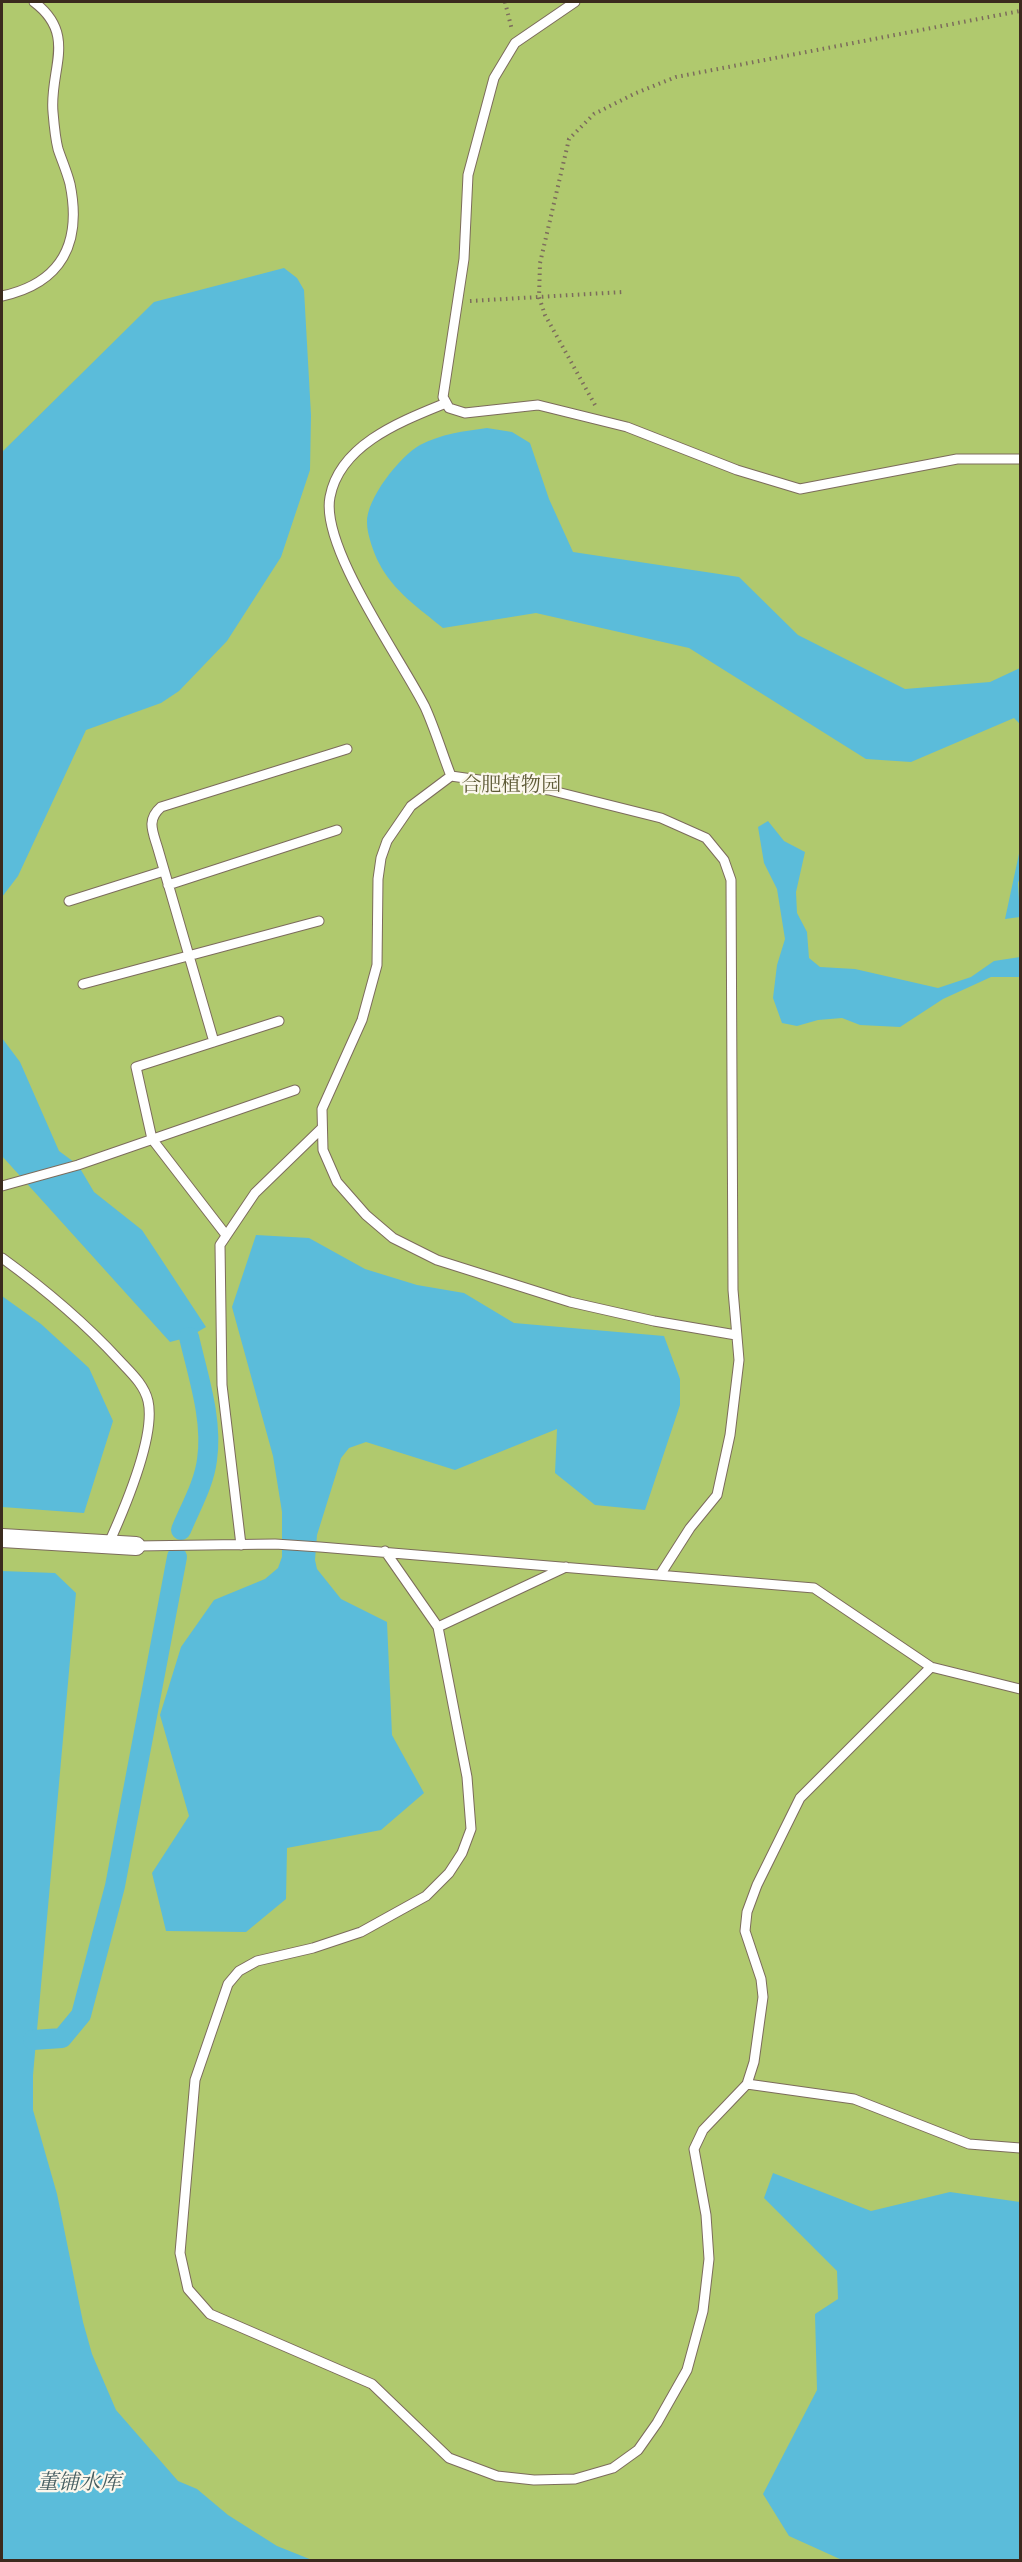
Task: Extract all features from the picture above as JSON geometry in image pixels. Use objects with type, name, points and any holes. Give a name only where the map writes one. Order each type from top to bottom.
[{"type":"street","points":[[2,1538],[136,1546]]},
{"type":"lane","points":[[2,296],[27,291],[58,268],[72,240],[73,201],[70,182],[58,147],[53,109],[61,43],[51,20],[34,2]]},
{"type":"lane","points":[[575,2],[515,44],[494,78],[468,175],[464,259],[443,398],[449,408],[465,413],[538,405],[627,427],[737,470],[800,489],[957,459],[1020,459]]},
{"type":"lane","points":[[446,403],[392,425],[358,450],[341,471],[330,505],[338,552],[426,709],[451,776]]},
{"type":"lane","points":[[214,1042],[151,821],[161,807],[347,750]]},
{"type":"lane","points":[[660,1575],[690,1528],[717,1495],[730,1434],[739,1360],[733,1278],[733,906],[731,880],[724,860],[706,838],[661,818],[549,790],[451,776],[411,806],[387,841],[378,879],[377,965],[362,1020],[322,1109],[322,1150],[337,1182],[366,1215],[393,1238],[437,1260],[570,1302],[654,1321],[736,1335]]},
{"type":"lane","points":[[168,885],[337,830]]},
{"type":"lane","points":[[69,901],[164,871]]},
{"type":"lane","points":[[83,984],[188,954],[319,921]]},
{"type":"lane","points":[[226,1235],[152,1139],[136,1067],[279,1021]]},
{"type":"lane","points":[[2,1186],[78,1165],[295,1090]]},
{"type":"lane","points":[[241,1545],[222,1385],[219,1256],[226,1235],[255,1193],[321,1129]]},
{"type":"lane","points":[[2,1258],[54,1296],[93,1331],[139,1383],[147,1399],[147,1428],[139,1461],[125,1508],[108,1545]]},
{"type":"lane","points":[[136,1546],[275,1544],[320,1546],[814,1588],[931,1667],[1020,1689]]},
{"type":"lane","points":[[385,1551],[438,1627],[467,1777],[471,1829],[462,1853],[439,1886],[426,1896],[361,1932],[313,1948],[257,1961],[239,1971],[228,1984],[195,2080],[180,2253],[189,2289],[210,2314],[372,2384],[449,2458],[497,2476],[534,2480],[575,2479],[613,2468],[638,2450],[657,2423],[687,2370],[703,2311],[709,2259],[706,2215],[694,2149],[703,2130],[747,2084],[754,2062],[763,1996],[761,1979],[745,1931],[747,1912],[756,1885],[800,1798],[931,1667]]},
{"type":"lane","points":[[438,1627],[566,1567]]},
{"type":"lane","points":[[747,2084],[854,2098],[969,2144],[1020,2148]]},
{"type":"path","points":[[505,2],[515,44]]},
{"type":"path","points":[[604,422],[545,315],[539,297],[540,263],[569,139],[594,114],[636,93],[676,77],[1020,11]]},
{"type":"path","points":[[457,302],[623,292]]},
{"type":"green space","name":"合肥植物园","points":[[2,2],[1020,2],[1020,2560],[2,2560]]},
{"type":"water","points":[[284,268],[297,278],[304,290],[311,415],[310,470],[281,557],[227,641],[179,691],[161,703],[86,730],[18,876],[2,897],[2,452],[154,302]]},
{"type":"water","points":[[487,428],[512,432],[530,443],[549,499],[573,552],[739,577],[798,635],[905,689],[990,682],[1020,668],[1020,724],[1014,718],[911,762],[866,759],[689,648],[536,613],[443,628],[408,599],[385,573],[369,538],[368,513],[378,491],[394,468],[420,445],[444,436]]},
{"type":"water","points":[[768,821],[784,841],[805,852],[796,892],[797,913],[807,932],[809,958],[820,967],[855,969],[938,988],[971,977],[994,961],[1020,957],[1020,977],[991,977],[943,999],[900,1027],[860,1025],[842,1018],[818,1020],[797,1026],[782,1023],[773,998],[777,965],[785,939],[777,889],[764,863],[758,827]]},
{"type":"water","points":[[1020,849],[1018,883],[1020,917],[1005,919]]},
{"type":"water","points":[[2,1038],[20,1062],[59,1151],[78,1165],[94,1192],[142,1230],[206,1327],[189,1337],[170,1342],[2,1156]]},
{"type":"water","points":[[256,1235],[309,1238],[365,1269],[417,1285],[464,1293],[514,1323],[664,1336],[680,1379],[680,1405],[645,1510],[595,1505],[555,1473],[557,1429],[455,1470],[366,1442],[349,1448],[341,1458],[317,1535],[315,1560],[317,1569],[341,1599],[387,1622],[392,1735],[424,1793],[381,1830],[287,1848],[286,1899],[246,1932],[166,1931],[152,1873],[189,1816],[160,1715],[181,1647],[214,1600],[265,1579],[278,1568],[282,1557],[282,1512],[273,1456],[232,1307]]},
{"type":"water","points":[[2,1296],[41,1324],[89,1368],[113,1421],[84,1513],[2,1507]]},
{"type":"water","name":"董铺水库","points":[[2,1571],[55,1573],[76,1593],[33,2075],[33,2110],[57,2194],[83,2322],[92,2354],[116,2410],[178,2481],[197,2489],[228,2515],[277,2546],[312,2560],[2,2560]]},
{"type":"water","points":[[773,2173],[871,2211],[950,2192],[1020,2202],[1020,2560],[842,2560],[789,2536],[763,2494],[817,2390],[815,2314],[838,2299],[837,2271],[764,2198]]},
{"type":"waterway","points":[[181,1530],[203,1478],[208,1445],[204,1398],[189,1337]]},
{"type":"waterway","points":[[33,2040],[62,2038],[81,2015],[115,1886],[177,1557]]}]
